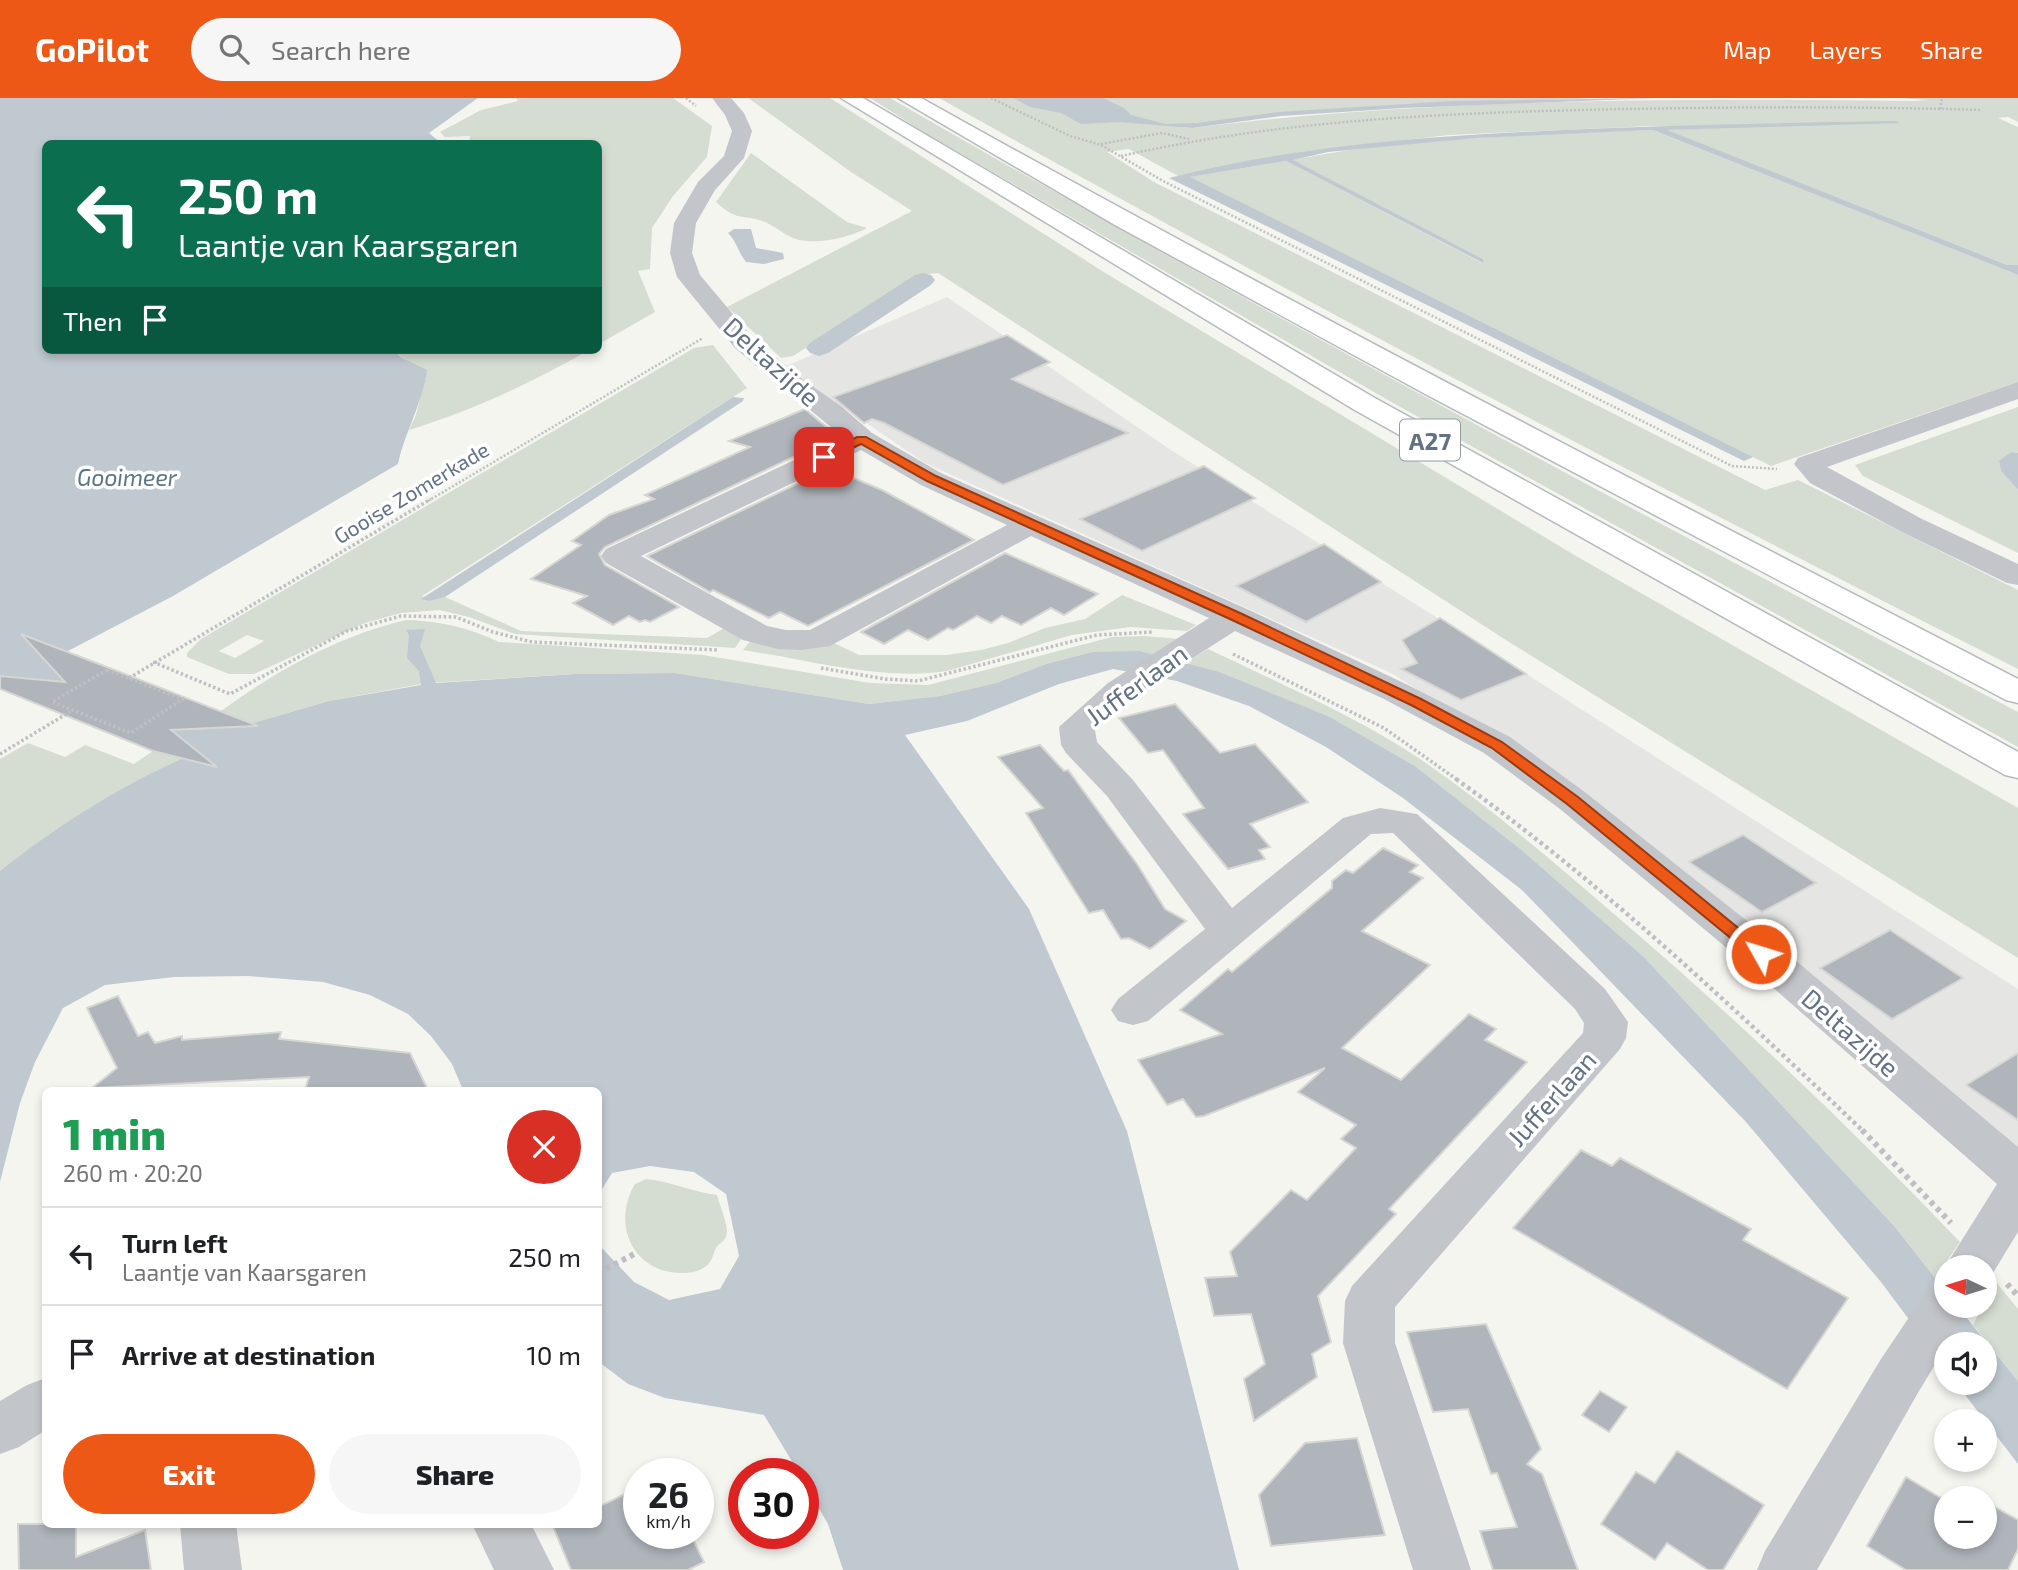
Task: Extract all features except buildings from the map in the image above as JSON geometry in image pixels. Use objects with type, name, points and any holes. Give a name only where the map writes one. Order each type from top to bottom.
[{"type":"highway","name":"A27","points":[[850,98],[1363,403],[2018,766]]},
{"type":"highway","name":"A27","points":[[907,98],[1123,220],[1438,390],[2018,693]]},
{"type":"street","name":"Deltazijde","points":[[721,98],[734,113],[742,131],[734,158],[706,187],[685,223],[681,253],[689,277],[744,342],[862,439],[931,479],[1235,616],[1396,692],[1497,745],[1573,801],[1761,954],[2018,1174]]},
{"type":"street","points":[[2018,390],[1808,464],[1820,477],[1831,483],[2018,576]]},
{"type":"street","points":[[862,439],[617,556],[755,633],[772,639],[805,641],[818,639],[1029,525]]},
{"type":"street","name":"Jufferlaan","points":[[1228,931],[1120,789],[1079,745],[1077,727],[1120,691],[1235,616]]},
{"type":"street","name":"Jufferlaan","points":[[1133,1010],[1357,826],[1380,820],[1404,822],[1590,999],[1606,1022],[1604,1038],[1370,1301],[1369,1343],[1442,1570]]},
{"type":"street","points":[[1978,1255],[2018,1191]]},
{"type":"street","points":[[1786,1570],[1900,1375],[1937,1318]]},
{"type":"street","points":[[0,1430],[42,1404]]},
{"type":"street","points":[[208,1528],[213,1570]]},
{"type":"street","points":[[502,1528],[525,1570]]},
{"type":"path","points":[[991,98],[1070,136],[1112,150],[1163,181],[1732,466],[1769,470],[1808,464]]},
{"type":"path","points":[[1940,108],[1942,98]]},
{"type":"path","points":[[1120,156],[1194,140],[1279,127],[1487,113],[1805,106],[1981,110]]},
{"type":"path","points":[[1101,145],[1162,133],[1194,140]]},
{"type":"path","name":"Gooise Zomerkade","points":[[129,678],[710,334]]},
{"type":"path","points":[[153,662],[230,694],[347,631],[401,616],[456,617],[493,632],[532,642],[720,650]]},
{"type":"path","points":[[817,667],[885,679],[918,681],[1097,635],[1137,632],[1191,644],[1384,728],[1487,801],[1570,866],[1758,1031],[1884,1152],[1955,1255]]},
{"type":"path","points":[[107,670],[129,678],[183,699],[131,733],[52,702],[107,670]]},
{"type":"path","points":[[0,754],[73,710]]},
{"type":"path","points":[[602,1271],[638,1252]]},
{"type":"path","points":[[1997,1286],[2018,1296]]},
{"type":"shaded area","points":[[516,98],[673,98],[712,126],[707,157],[673,196],[652,228],[650,269],[638,271],[655,312],[602,342],[602,140],[469,140],[470,136],[445,137],[440,132],[481,110],[518,101]]},
{"type":"shaded area","points":[[748,98],[830,98],[1107,274],[1576,556],[2018,808],[2018,958],[1509,642],[938,273],[921,275],[793,356],[781,358],[727,307],[912,211],[851,172]]},
{"type":"shaded area","points":[[870,98],[890,98],[1029,178],[1451,411],[2018,712],[2018,747],[1393,403],[925,133]]},
{"type":"shaded area","points":[[939,98],[1595,98],[1304,111],[1180,127],[1192,128],[1281,118],[1461,105],[1642,100],[1913,101],[1928,100],[1901,98],[2018,98],[2018,122],[2008,117],[1998,118],[2018,127],[2018,265],[2007,265],[1665,130],[1716,128],[1651,126],[1449,135],[1300,152],[1178,176],[1129,149],[1107,152],[1154,182],[1765,490],[1798,480],[2018,590],[2018,669],[1475,390]]},
{"type":"shaded area","points":[[1653,130],[2018,275],[2018,382],[1771,466],[1189,177],[1286,161],[1482,263],[1483,259],[1292,160],[1426,141]]},
{"type":"shaded area","points":[[751,153],[847,222],[867,228],[831,240],[810,241],[789,236],[757,219],[730,213],[716,202]]},
{"type":"shaded area","points":[[947,297],[1171,450],[2018,989],[2018,1151],[1593,799],[1391,673],[925,463],[784,367]]},
{"type":"shaded area","points":[[713,345],[747,388],[422,596],[430,601],[445,597],[521,631],[707,638],[728,626],[744,635],[735,648],[515,634],[469,617],[439,610],[401,613],[365,623],[254,674],[229,674],[187,657],[187,653],[201,639],[694,348]],"holes":[[[247,635],[264,641],[235,658],[219,651]]]},
{"type":"shaded area","points":[[398,354],[582,354],[501,395],[409,430],[426,377]]},
{"type":"shaded area","points":[[2018,407],[2018,453],[2011,452],[1999,462],[2001,471],[2018,490],[2018,553],[1863,476],[1855,465]]},
{"type":"shaded area","points":[[1122,595],[1196,625],[1187,631],[1130,627],[1072,635],[947,671],[921,673],[845,668],[743,650],[752,639],[830,641],[859,655],[947,655],[1008,643],[1045,628],[1085,619]]},
{"type":"shaded area","points":[[406,620],[453,626],[499,642],[703,655],[870,683],[928,685],[1112,637],[1180,639],[1155,656],[1092,652],[1046,664],[996,683],[940,696],[869,704],[675,673],[576,674],[427,683],[329,701],[239,727],[221,711],[309,656],[356,635]]},
{"type":"shaded area","points":[[1208,649],[1343,714],[1420,759],[1471,795],[1519,834],[1659,953],[1792,1074],[1960,1242],[1951,1255],[1934,1255],[1934,1277],[1895,1227],[1644,957],[1524,852],[1415,766],[1330,717],[1185,663]]},
{"type":"shaded area","points":[[28,743],[65,757],[85,745],[134,764],[153,751],[183,759],[89,811],[0,871],[0,759]]},
{"type":"shaded area","points":[[646,1179],[717,1195],[727,1234],[704,1268],[688,1273],[667,1271],[653,1266],[641,1257],[632,1245],[625,1216],[628,1200],[635,1184]]},
{"type":"shaded area","points":[[1997,1283],[2018,1309],[2018,1381],[1997,1355],[1997,1332],[1979,1332],[1973,1325],[1976,1318],[1997,1318]]},
{"type":"water","name":"Gooimeer","points":[[0,98],[478,98],[429,133],[437,140],[42,140],[42,354],[398,354],[427,370],[422,394],[398,464],[173,596],[66,652],[38,652],[49,664],[239,727],[329,701],[421,685],[419,671],[407,658],[409,635],[406,630],[425,629],[420,646],[436,683],[576,674],[675,673],[869,704],[940,696],[996,683],[1046,664],[1092,652],[1139,651],[1219,672],[1330,717],[1415,766],[1524,852],[1644,957],[1895,1227],[1934,1277],[1934,1318],[1967,1318],[1978,1332],[1934,1332],[1934,1353],[1881,1282],[1746,1122],[1522,890],[1403,798],[1326,747],[1249,706],[1177,681],[1113,669],[1059,684],[967,721],[905,735],[1029,909],[1127,1131],[1239,1570],[843,1570],[828,1524],[819,1509],[819,1458],[790,1458],[764,1415],[665,1398],[628,1384],[602,1364],[602,1248],[634,1282],[669,1300],[720,1289],[739,1256],[726,1194],[694,1172],[650,1166],[612,1173],[602,1189],[602,1087],[462,1087],[452,1064],[431,1036],[408,1014],[370,995],[323,982],[248,976],[174,977],[105,985],[63,1008],[35,1062],[20,1103],[0,1182],[0,871],[95,805],[146,776],[198,752],[187,743],[24,678],[0,676]]},
{"type":"water","points":[[1014,98],[1103,98],[1124,108],[1131,115],[1166,124],[1197,123],[1279,112],[1453,101],[1657,98],[1404,108],[1281,116],[1192,128],[1119,122],[1081,124],[1061,113],[1030,107]]},
{"type":"water","points":[[1900,123],[1667,130],[2007,265],[2018,265],[2018,275],[1653,130],[1476,138],[1328,152],[1293,160],[1483,259],[1483,263],[1286,161],[1190,177],[1753,457],[1744,461],[1169,178],[1266,157],[1414,139],[1605,128]]},
{"type":"water","points":[[734,229],[751,229],[756,248],[783,253],[784,259],[764,264],[746,262],[728,233]]},
{"type":"water","points":[[733,397],[744,398],[445,597],[430,601],[421,599]]},
{"type":"water","points":[[2011,452],[2018,453],[2018,490],[2001,471],[1999,461]]},
{"type":"water","points":[[1997,1355],[2018,1381],[2018,1464],[1997,1437],[1997,1409],[1976,1409],[1965,1395],[1997,1395]]},
{"type":"waterway","points":[[819,348],[923,280]]},
{"type":"route","points":[[824,457],[862,439],[931,479],[1235,616],[1416,702],[1497,745],[1573,801],[1761,954]]}]
